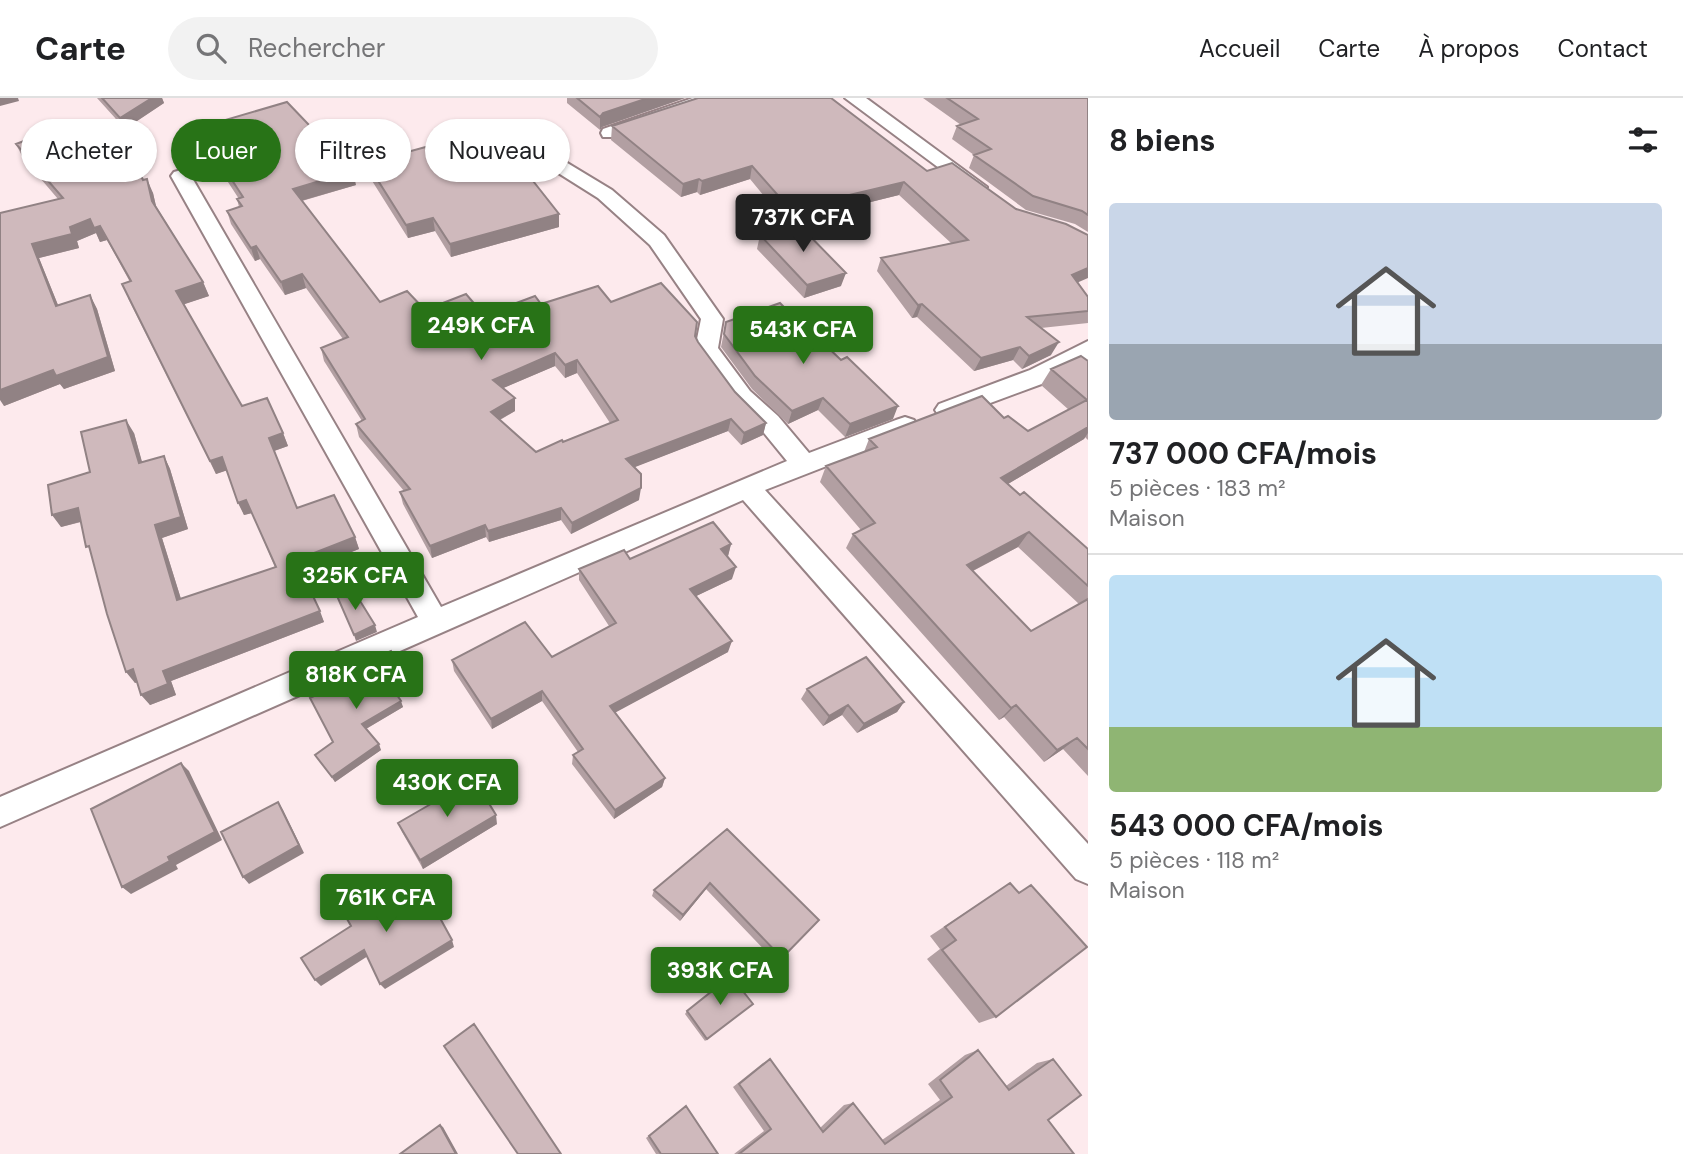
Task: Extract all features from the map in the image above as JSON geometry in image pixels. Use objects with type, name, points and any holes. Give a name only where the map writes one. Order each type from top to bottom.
[{"type":"street","points":[[610,133],[710,98]]},
{"type":"street","points":[[854,98],[995,201]]},
{"type":"street","points":[[570,172],[605,194],[657,240],[712,319],[706,349],[742,397],[769,422],[804,466]]},
{"type":"street","points":[[184,182],[435,622]]},
{"type":"street","points":[[0,812],[747,487],[1016,384],[1077,357],[1088,349]]},
{"type":"street","points":[[747,487],[1088,868]]},
{"type":"building","points":[[102,98],[152,98],[120,118]]},
{"type":"building","points":[[577,98],[648,98],[603,113],[600,117]]},
{"type":"building","points":[[698,98],[831,98],[927,171],[952,163],[1016,209],[1066,224],[1088,235],[1088,268],[1072,275],[1088,297],[1088,311],[1027,317],[1059,342],[1029,356],[1020,347],[981,358],[922,304],[918,305],[881,258],[968,240],[904,182],[790,209],[752,166],[683,184],[612,126]]},
{"type":"building","points":[[947,98],[1088,98],[1088,215],[1033,196],[974,155],[991,149],[957,126],[978,119]]},
{"type":"building","points":[[287,102],[303,119],[295,119],[295,182],[316,182],[293,189],[380,302],[407,291],[425,310],[466,294],[484,315],[535,296],[541,304],[598,286],[611,302],[661,283],[697,322],[695,336],[698,342],[735,392],[766,423],[744,433],[731,419],[626,459],[641,474],[641,488],[572,523],[561,508],[488,531],[485,525],[430,546],[400,492],[410,489],[356,424],[365,419],[321,348],[348,337],[302,274],[281,282],[256,246],[251,248],[227,211],[242,206],[237,199],[243,197],[233,182],[281,182],[281,119],[229,119]],"holes":[[[555,353],[565,365],[577,360],[618,420],[536,452],[491,412],[515,398],[493,380]]]},
{"type":"building","points":[[425,147],[425,182],[534,182],[559,214],[450,244],[433,218],[406,225],[379,182],[411,182],[411,151]]},
{"type":"building","points":[[49,182],[148,182],[152,201],[203,282],[176,291],[242,406],[267,398],[283,433],[269,438],[297,508],[334,495],[355,537],[296,560],[320,611],[163,671],[168,684],[141,695],[133,669],[126,672],[89,546],[86,547],[78,508],[52,515],[48,485],[90,472],[81,432],[126,420],[139,463],[164,456],[181,517],[155,525],[177,600],[276,567],[246,500],[238,503],[222,457],[210,461],[122,284],[131,281],[100,226],[94,228],[90,219],[70,227],[72,234],[32,244],[56,306],[90,295],[108,357],[56,376],[53,370],[0,390],[0,213],[63,198]]},
{"type":"building","points":[[798,224],[846,273],[807,285],[760,235]]},
{"type":"building","points":[[780,303],[816,340],[819,339],[841,360],[847,357],[898,406],[850,424],[823,398],[792,411],[755,376],[724,334],[726,322]]},
{"type":"building","points":[[1081,356],[1088,361],[1088,427],[1001,478],[1020,495],[1024,492],[1088,549],[1088,586],[1029,532],[967,565],[1031,631],[1088,599],[1088,749],[1077,738],[1057,750],[1016,705],[1011,708],[853,534],[875,523],[826,466],[877,447],[869,439],[982,396],[1004,418],[1008,416],[1028,431],[1087,400],[1051,369]]},
{"type":"building","points":[[713,522],[731,544],[721,549],[736,567],[690,589],[732,641],[610,706],[665,778],[615,810],[573,755],[583,749],[542,691],[491,719],[452,660],[525,622],[552,657],[616,623],[579,569],[624,550],[630,559]]},
{"type":"building","points":[[352,588],[375,625],[354,635],[337,596]]},
{"type":"building","points":[[391,651],[406,675],[389,683],[401,701],[362,724],[379,744],[332,777],[315,755],[333,742],[310,698],[368,669],[365,662]]},
{"type":"building","points":[[866,657],[904,702],[864,724],[848,705],[829,716],[807,689]]},
{"type":"building","points":[[181,763],[215,832],[168,857],[170,861],[122,887],[91,809]]},
{"type":"building","points":[[474,779],[496,815],[420,860],[398,823]]},
{"type":"building","points":[[278,802],[299,845],[243,877],[221,832]]},
{"type":"building","points":[[727,829],[819,920],[782,958],[710,883],[683,915],[654,890]]},
{"type":"building","points":[[417,876],[452,940],[380,984],[364,950],[315,980],[301,958],[351,926],[346,917]]},
{"type":"building","points":[[1010,883],[1019,893],[1031,885],[1087,947],[996,1017],[942,950],[956,940],[945,927]]},
{"type":"building","points":[[731,976],[753,1004],[707,1039],[687,1011]]},
{"type":"building","points":[[474,1024],[561,1154],[518,1154],[444,1046]]},
{"type":"building","points":[[978,1050],[1009,1090],[1053,1059],[1081,1095],[1048,1120],[1074,1154],[739,1154],[771,1129],[739,1084],[770,1059],[823,1132],[853,1103],[885,1144],[952,1097],[940,1080]]},
{"type":"building","points":[[686,1106],[718,1154],[661,1154],[649,1136]]},
{"type":"building","points":[[440,1125],[456,1154],[400,1154]]}]
